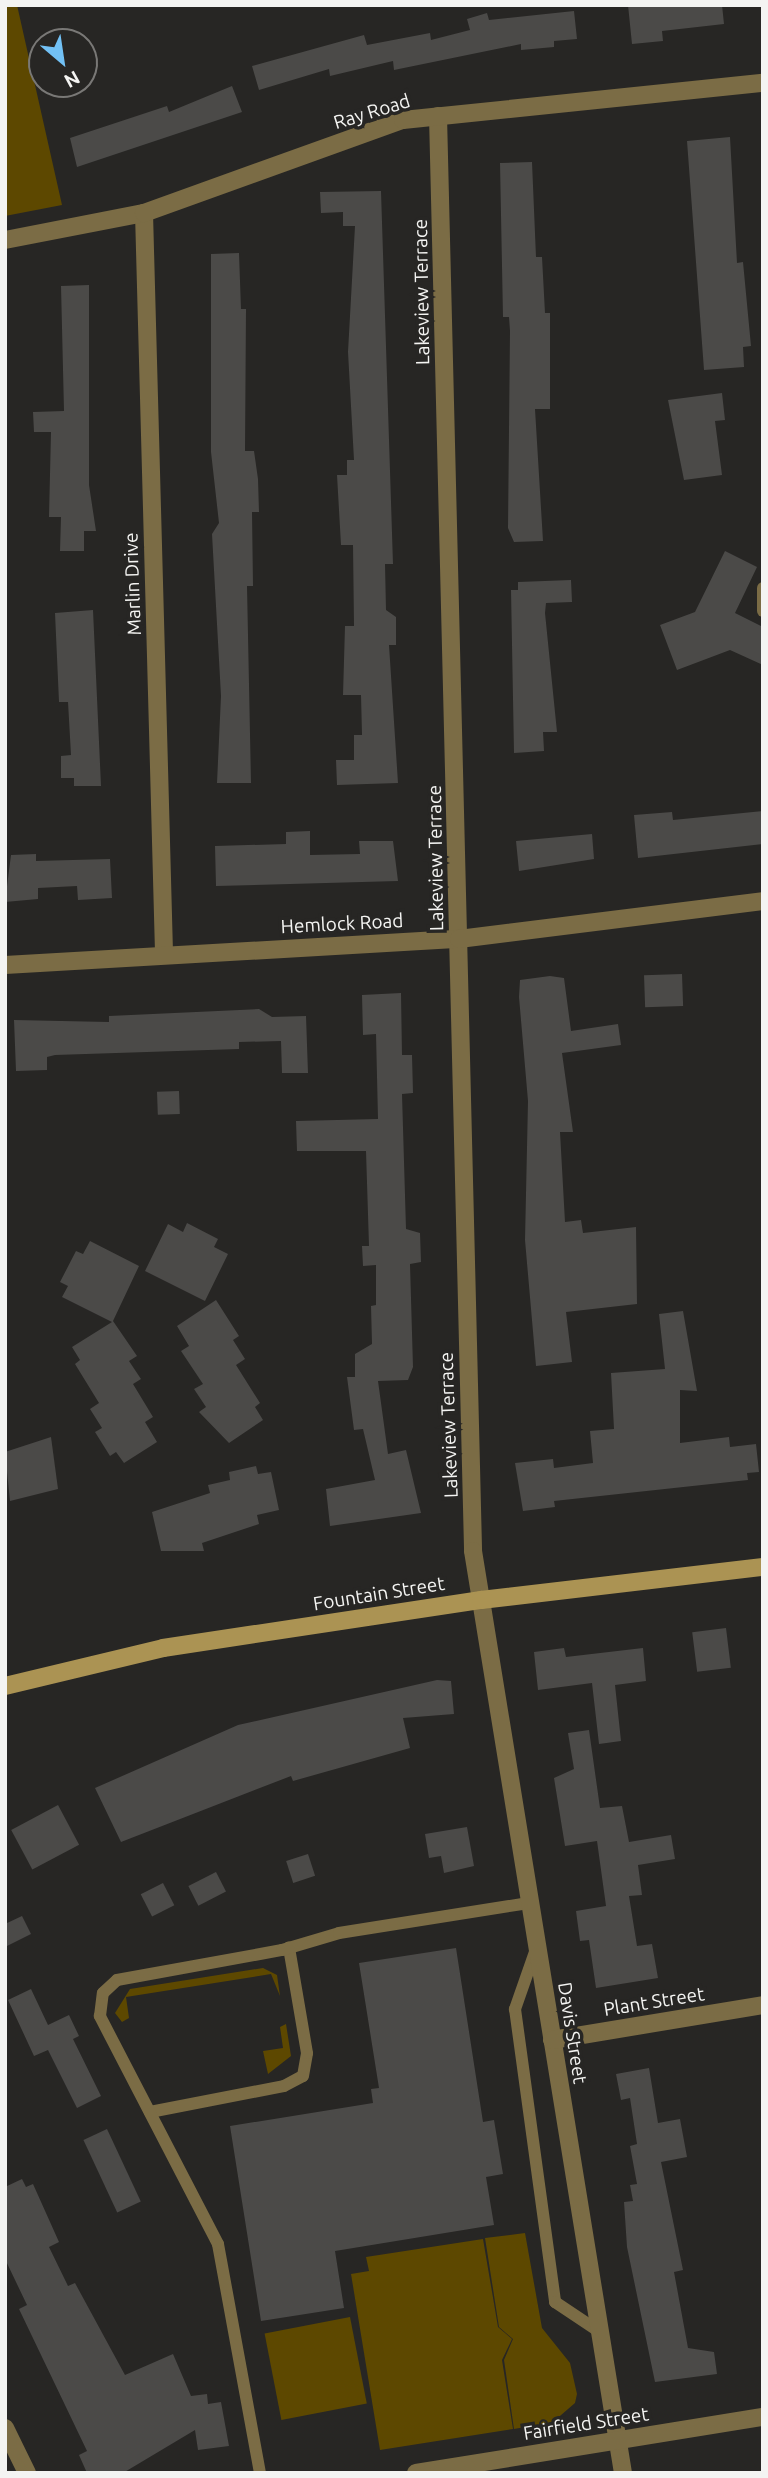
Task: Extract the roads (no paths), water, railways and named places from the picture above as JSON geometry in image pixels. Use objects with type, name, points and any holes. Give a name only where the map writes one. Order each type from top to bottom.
[{"type":"main road","name":"Fountain Street","points":[[5,1686],[163,1648],[481,1600],[763,1567]]},
{"type":"street","name":"Ray Road","points":[[5,240],[144,214],[403,120],[763,83]]},
{"type":"street","name":"Lakeview Terrace","points":[[438,116],[473,1551],[481,1600]]},
{"type":"street","name":"Marlin Drive","points":[[144,214],[164,954]]},
{"type":"street","name":"Hemlock Road","points":[[5,965],[459,939],[763,901]]},
{"type":"street","name":"Davis Street","points":[[481,1600],[528,1903],[623,2473]]},
{"type":"street","name":"Plant Street","points":[[552,2040],[763,2005]]},
{"type":"street","name":"Fairfield Street","points":[[416,2473],[763,2417]]},
{"type":"street","points":[[5,2428],[27,2473]]},
{"type":"lane","points":[[763,588],[763,611]]},
{"type":"lane","points":[[260,2473],[218,2244],[100,2016],[103,1993],[117,1980],[289,1948],[339,1933],[528,1903]]},
{"type":"lane","points":[[150,2112],[284,2086],[303,2076],[307,2053],[289,1948]]},
{"type":"lane","points":[[536,1949],[515,2009],[555,2302],[600,2332]]}]
